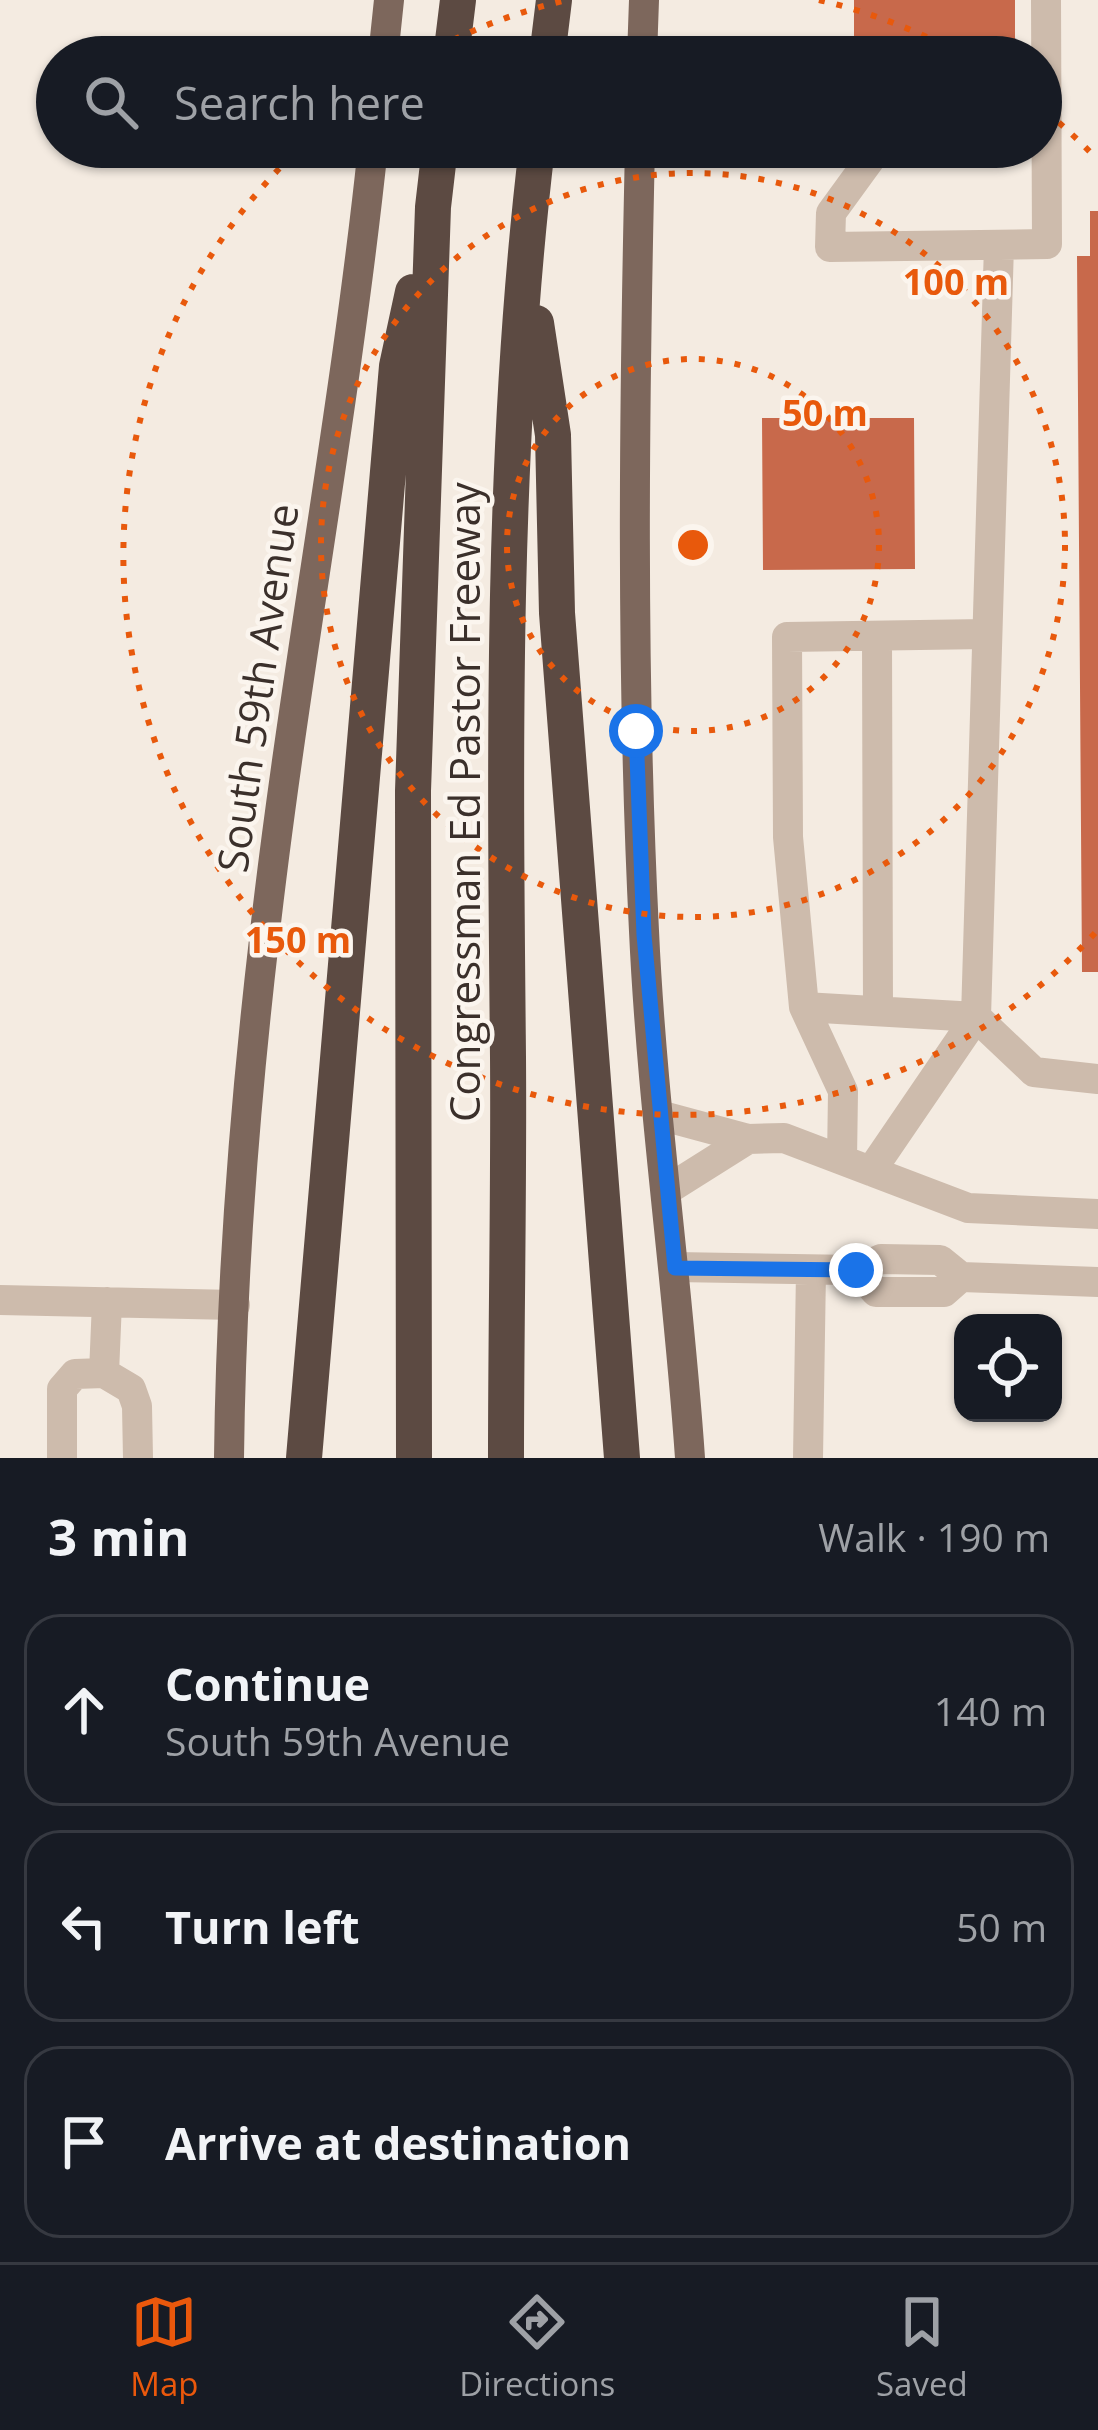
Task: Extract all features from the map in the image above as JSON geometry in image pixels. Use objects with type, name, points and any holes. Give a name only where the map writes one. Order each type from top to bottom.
[{"type":"highway","points":[[454,36],[458,0]]},
{"type":"highway","points":[[550,36],[554,0]]},
{"type":"highway","name":"Congressman Ed Pastor Freeway","points":[[414,1458],[413,791],[438,168]]},
{"type":"highway","name":"Congressman Ed Pastor Freeway","points":[[506,1458],[505,688],[511,482],[535,168]]},
{"type":"highway","points":[[304,1458],[397,366],[433,207]]},
{"type":"highway","points":[[525,249],[553,435],[557,614],[622,1458]]},
{"type":"main road","points":[[385,36],[389,0]]},
{"type":"main road","points":[[643,36],[644,0]]},
{"type":"main road","name":"South 59th Avenue","points":[[230,1458],[235,1305],[264,940],[370,168]]},
{"type":"main road","points":[[640,168],[633,590],[636,731],[644,935],[690,1458]]},
{"type":"street","points":[[1045,36],[1046,0]]},
{"type":"street","points":[[864,168],[831,213],[830,247],[1047,244],[1046,168]]},
{"type":"street","points":[[871,1171],[976,1017],[999,245]]},
{"type":"street","points":[[842,1160],[843,1091],[804,1007],[788,836],[787,638],[986,634]]},
{"type":"street","points":[[877,636],[878,1011]]},
{"type":"street","points":[[804,1007],[976,1017],[1034,1072],[1098,1079]]},
{"type":"street","points":[[659,1114],[748,1139],[784,1138],[968,1208],[1098,1214]]},
{"type":"street","points":[[668,1190],[748,1139]]},
{"type":"street","points":[[675,1268],[856,1270],[881,1259],[940,1260],[961,1277],[1098,1282]]},
{"type":"street","points":[[808,1458],[812,1271]]},
{"type":"street","points":[[0,1300],[235,1305]]},
{"type":"street","points":[[104,1373],[107,1302]]},
{"type":"street","points":[[62,1458],[62,1389],[75,1374],[104,1373],[130,1389],[137,1406],[138,1458]]},
{"type":"building","points":[[854,0],[1015,0],[1015,36],[854,36]]},
{"type":"building","points":[[1090,211],[1098,211],[1098,972],[1082,972],[1077,256],[1090,256]]},
{"type":"building","points":[[762,418],[914,418],[915,569],[763,570]]},
{"type":"route","points":[[636,731],[644,935],[675,1268],[856,1270]]}]
